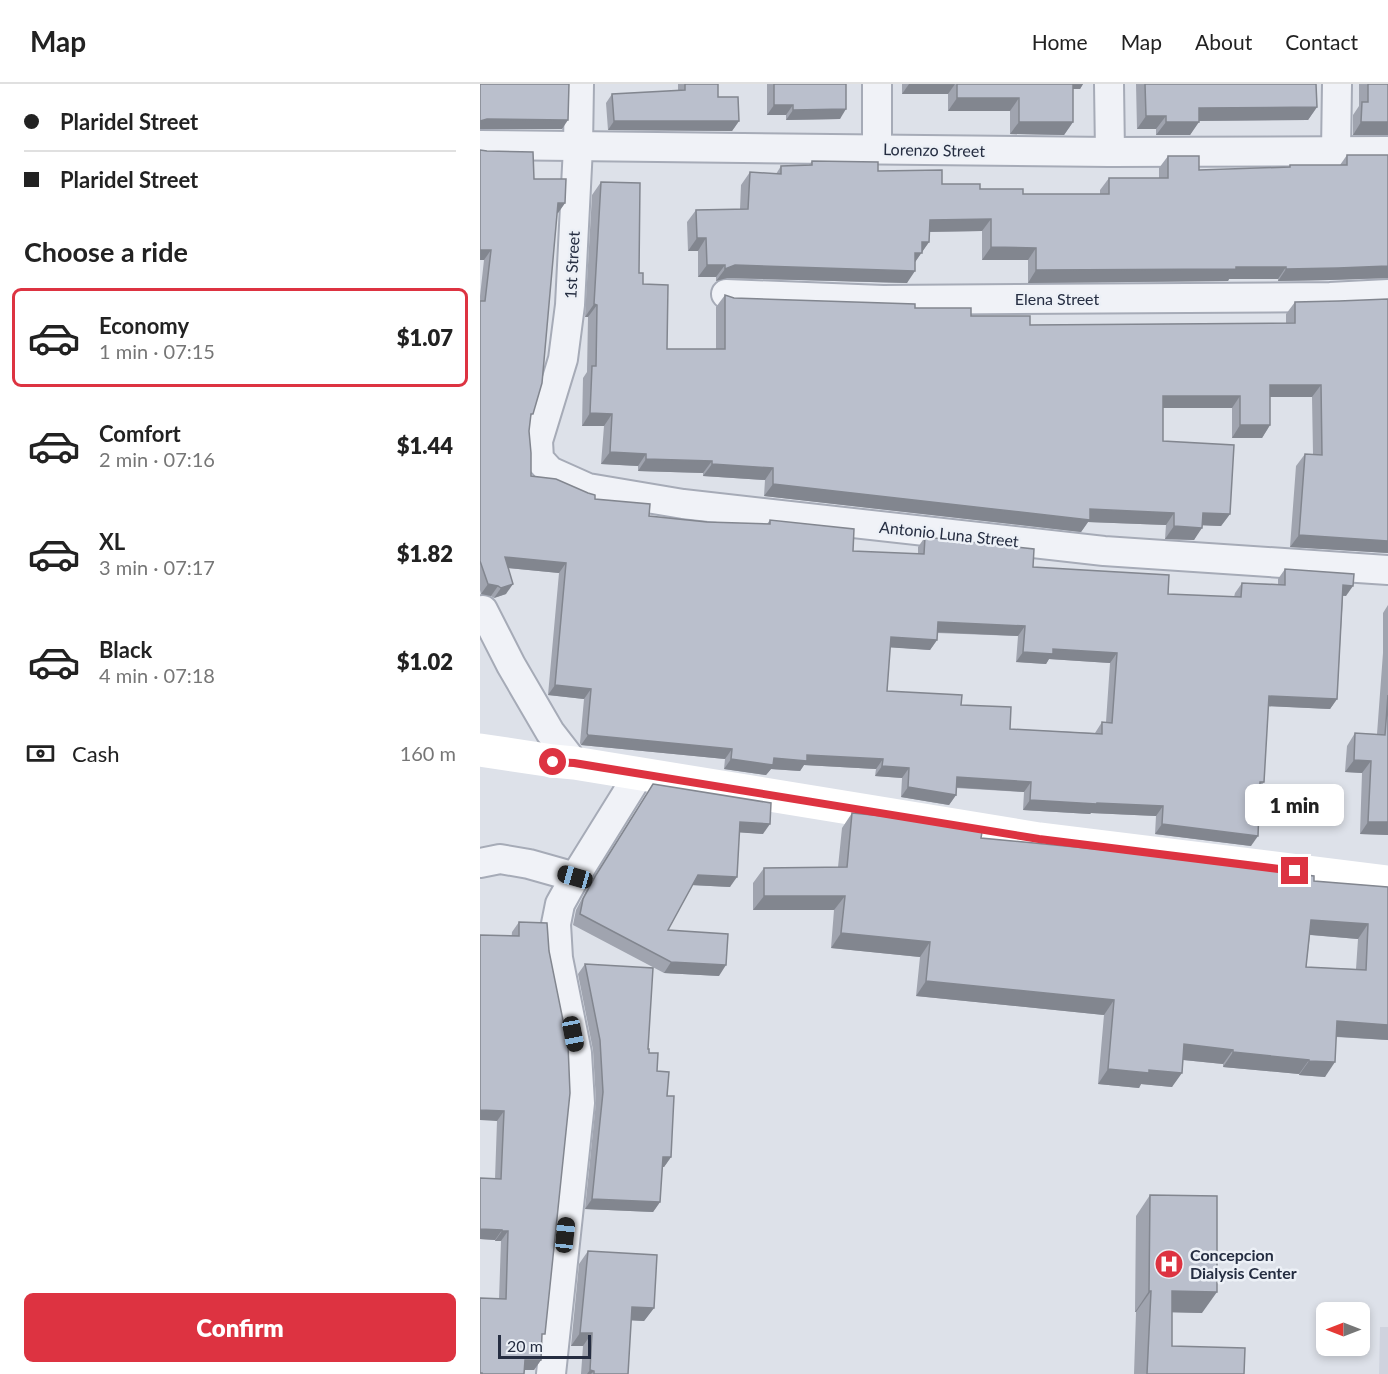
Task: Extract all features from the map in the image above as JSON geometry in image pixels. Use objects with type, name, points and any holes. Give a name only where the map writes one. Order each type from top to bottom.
[{"type":"street","name":"1st Street","points":[[538,441],[563,359],[570,305],[579,84]]},
{"type":"street","points":[[877,84],[877,149]]},
{"type":"street","points":[[1109,84],[1110,152]]},
{"type":"street","points":[[1336,84],[1336,151]]},
{"type":"street","name":"Lorenzo Street","points":[[480,145],[1110,152],[1388,151]]},
{"type":"street","name":"Elena Street","points":[[726,294],[883,300],[1330,297],[1388,294]]},
{"type":"street","name":"Antonio Luna Street","points":[[538,441],[539,459],[550,471],[588,488],[683,504],[1104,551],[1388,570]]},
{"type":"street","points":[[483,610],[564,762]]},
{"type":"street","points":[[480,750],[1039,839],[1388,882]]},
{"type":"street","points":[[551,1374],[580,1103],[577,1053],[558,958],[556,924],[560,904],[639,774]]},
{"type":"street","points":[[480,863],[500,859],[529,864],[575,877]]},
{"type":"shaded area","points":[[1380,1327],[1388,1327],[1388,1374],[1379,1374]]},
{"type":"building","points":[[480,84],[569,84],[568,120],[487,119],[480,121]]},
{"type":"building","points":[[685,84],[718,84],[718,97],[738,97],[739,121],[614,121],[612,94],[685,90]]},
{"type":"building","points":[[774,84],[846,84],[846,109],[793,110],[793,105],[774,105]]},
{"type":"building","points":[[957,84],[1073,84],[1073,122],[1019,122],[1019,98],[957,98]]},
{"type":"building","points":[[1145,84],[1316,84],[1317,107],[1199,108],[1199,122],[1166,122],[1166,116],[1146,116]]},
{"type":"building","points":[[1368,84],[1388,84],[1388,122],[1361,122],[1362,102],[1368,102]]},
{"type":"building","points":[[480,150],[533,152],[534,179],[566,179],[565,203],[558,203],[542,383],[533,414],[531,414],[529,431],[531,476],[556,479],[595,495],[595,499],[650,504],[649,516],[707,522],[770,524],[770,520],[854,529],[853,551],[924,554],[925,537],[1034,549],[1033,567],[1169,575],[1168,594],[1241,597],[1242,583],[1285,585],[1285,569],[1354,574],[1353,586],[1343,585],[1337,699],[1269,696],[1264,782],[1260,782],[1258,836],[1162,824],[1163,806],[1030,800],[1031,782],[957,777],[956,795],[908,787],[909,768],[882,766],[883,759],[807,755],[807,761],[774,758],[773,765],[731,759],[732,749],[588,735],[591,689],[555,685],[566,563],[505,557],[513,584],[501,588],[488,584],[480,561],[480,301],[485,301],[491,250],[480,250]],"holes":[[[938,622],[1025,626],[1023,652],[1053,654],[1053,649],[1117,653],[1112,723],[1102,722],[1102,734],[1010,729],[1011,707],[961,705],[962,695],[887,691],[891,637],[937,640]]]},
{"type":"building","points":[[1347,155],[1388,155],[1388,266],[1286,269],[1286,267],[1236,267],[1236,269],[1036,270],[1036,248],[991,247],[991,219],[930,220],[929,242],[922,242],[922,253],[915,253],[915,271],[735,265],[725,269],[725,265],[707,265],[706,238],[697,238],[696,210],[748,209],[750,172],[781,174],[781,166],[812,165],[812,161],[878,162],[878,171],[942,170],[942,184],[980,184],[980,189],[1023,189],[1023,194],[1109,194],[1109,178],[1168,178],[1168,156],[1199,156],[1199,170],[1290,167],[1290,165],[1347,165]]},
{"type":"building","points":[[601,182],[640,183],[639,273],[643,273],[643,284],[668,285],[667,349],[725,349],[725,295],[734,298],[915,304],[915,308],[971,308],[971,316],[1030,316],[1030,325],[1295,323],[1295,302],[1388,299],[1388,541],[1299,535],[1305,454],[1322,455],[1321,385],[1270,385],[1270,425],[1240,425],[1240,396],[1163,396],[1163,441],[1234,445],[1230,514],[1203,513],[1202,528],[1174,526],[1174,513],[1090,509],[1090,520],[773,484],[773,468],[712,464],[712,461],[646,459],[646,454],[610,452],[612,414],[590,413],[592,366],[596,366],[597,305],[594,304]]},
{"type":"building","points":[[1388,695],[1388,822],[1368,822],[1371,761],[1354,760],[1355,733],[1385,735]]},
{"type":"building","points":[[653,784],[771,803],[770,824],[740,822],[737,877],[698,875],[668,930],[728,934],[726,965],[671,962],[580,914],[583,899],[596,875]]},
{"type":"building","points":[[852,813],[982,832],[981,838],[1106,850],[1314,876],[1314,881],[1388,887],[1388,1025],[1337,1021],[1335,1062],[1233,1052],[1233,1050],[1184,1044],[1182,1073],[1108,1069],[1114,1000],[926,981],[930,942],[841,933],[845,896],[764,896],[764,868],[847,867]],"holes":[[[1311,920],[1368,924],[1366,970],[1306,967]]]},
{"type":"building","points":[[519,922],[547,923],[549,951],[568,1045],[570,1093],[545,1334],[542,1334],[541,1360],[525,1360],[524,1374],[482,1374],[480,1373],[480,1298],[506,1299],[508,1231],[480,1229],[480,1178],[501,1179],[504,1111],[480,1110],[480,935],[519,936]]},
{"type":"building","points":[[585,964],[653,968],[648,1049],[649,1053],[658,1053],[657,1071],[669,1072],[667,1096],[674,1096],[671,1157],[663,1157],[660,1202],[592,1199],[603,1092],[600,1040]]},
{"type":"building","points":[[1150,1195],[1217,1196],[1217,1292],[1172,1291],[1172,1346],[1245,1348],[1244,1374],[1147,1374],[1151,1291],[1149,1291]]},
{"type":"building","points":[[588,1251],[657,1255],[654,1308],[632,1307],[628,1374],[594,1374],[594,1371],[590,1370],[592,1333],[580,1333]]},
{"type":"place","name":"Concepcion Dialysis Center","points":[[1169,1264]]},
{"type":"route","points":[[553,762],[574,763],[1039,839],[1295,871]]}]
